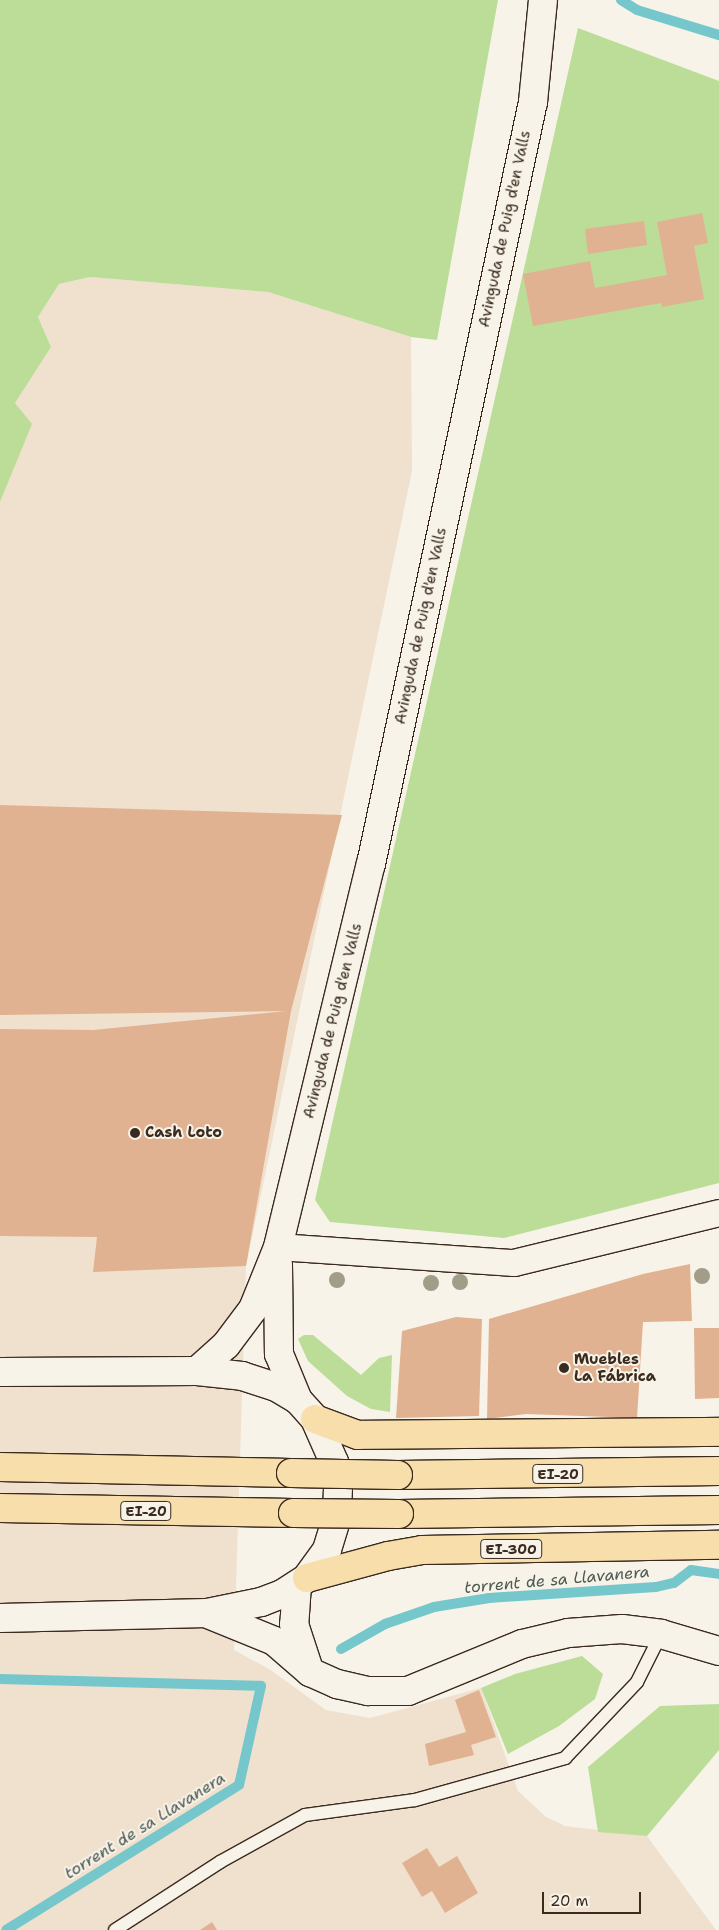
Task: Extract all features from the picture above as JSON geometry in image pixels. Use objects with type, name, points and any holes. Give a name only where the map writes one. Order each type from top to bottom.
[{"type":"highway","points":[[307,1409],[358,1435],[719,1432]]},
{"type":"highway","name":"EI-20","points":[[0,1467],[398,1475],[719,1471]]},
{"type":"highway","name":"EI-20","points":[[0,1508],[399,1514],[719,1510]]},
{"type":"highway","name":"EI-300","points":[[302,1582],[422,1550],[719,1545]]},
{"type":"street","name":"Avinguda de Puig d'en Valls","points":[[197,1371],[226,1345],[253,1309],[278,1248],[371,864],[532,102],[543,0]]},
{"type":"street","points":[[278,1248],[514,1263],[719,1214]]},
{"type":"street","name":"Avinguda de Puig d'en Valls","points":[[278,1248],[280,1354],[307,1409]]},
{"type":"street","points":[[0,1372],[197,1371],[242,1376],[278,1388],[307,1409]]},
{"type":"street","name":"EI-300","points":[[0,1618],[207,1613],[261,1602],[302,1582],[327,1550],[337,1517],[334,1462],[307,1409]]},
{"type":"street","points":[[302,1582],[294,1624],[310,1672]]},
{"type":"street","points":[[207,1613],[241,1624],[274,1641],[310,1672],[337,1684],[368,1691],[408,1691],[522,1644],[568,1633],[622,1629],[661,1634],[719,1651]]},
{"type":"lane","points":[[114,1930],[220,1862],[305,1815],[415,1800],[565,1758],[638,1682],[661,1634]]},
{"type":"shaded area","points":[[90,277],[268,292],[411,337],[412,471],[246,1266],[234,1650],[269,1669],[326,1710],[370,1718],[481,1688],[518,1791],[546,1817],[565,1826],[647,1836],[716,1930],[0,1930],[0,502],[31,424],[15,403],[51,347],[38,317],[59,284]]},
{"type":"green space","points":[[0,0],[498,0],[437,340],[411,337],[268,292],[90,277],[59,284],[38,317],[51,347],[15,403],[32,424],[0,502]]},
{"type":"green space","points":[[578,28],[719,81],[719,1183],[504,1238],[330,1222],[315,1200]]},
{"type":"green space","points":[[304,1335],[313,1335],[361,1375],[379,1358],[392,1355],[390,1412],[371,1409],[347,1396],[308,1361],[298,1339]]},
{"type":"green space","points":[[582,1656],[603,1674],[595,1699],[559,1726],[508,1754],[481,1688],[515,1674]]},
{"type":"green space","points":[[719,1704],[719,1750],[647,1836],[598,1832],[588,1767],[660,1706]]},
{"type":"building","points":[[702,213],[708,243],[694,246],[704,299],[662,307],[661,303],[533,326],[523,274],[590,261],[595,288],[667,275],[657,222]]},
{"type":"building","points":[[644,221],[647,245],[588,254],[585,229]]},
{"type":"building","points":[[0,805],[342,815],[291,1011],[246,1266],[93,1272],[97,1237],[0,1236],[0,1029],[93,1030],[287,1011],[0,1015]]},
{"type":"building","name":"Muebles La Fábrica","points":[[690,1264],[692,1321],[643,1322],[637,1418],[526,1414],[487,1419],[489,1319],[643,1274]]},
{"type":"building","points":[[456,1317],[482,1319],[479,1416],[396,1418],[402,1331]]},
{"type":"building","points":[[694,1328],[719,1328],[719,1398],[695,1399]]},
{"type":"building","points":[[479,1690],[496,1737],[471,1745],[474,1755],[429,1766],[425,1744],[466,1732],[455,1700]]},
{"type":"building","points":[[427,1848],[439,1867],[457,1856],[478,1893],[445,1913],[432,1891],[422,1897],[402,1863]]},
{"type":"building","points":[[212,1922],[217,1930],[200,1930]]},
{"type":"waterway","points":[[621,0],[637,10],[719,35]]},
{"type":"waterway","name":"torrent de sa Llavanera","points":[[341,1649],[385,1624],[434,1607],[489,1598],[656,1587],[674,1583],[691,1570],[719,1574]]},
{"type":"waterway","name":"torrent de sa Llavanera","points":[[0,1679],[261,1686],[239,1785],[6,1930]]},
{"type":"place","name":"Cash Loto","points":[[135,1133]]},
{"type":"place","name":"Muebles La Fábrica","points":[[564,1368]]}]
